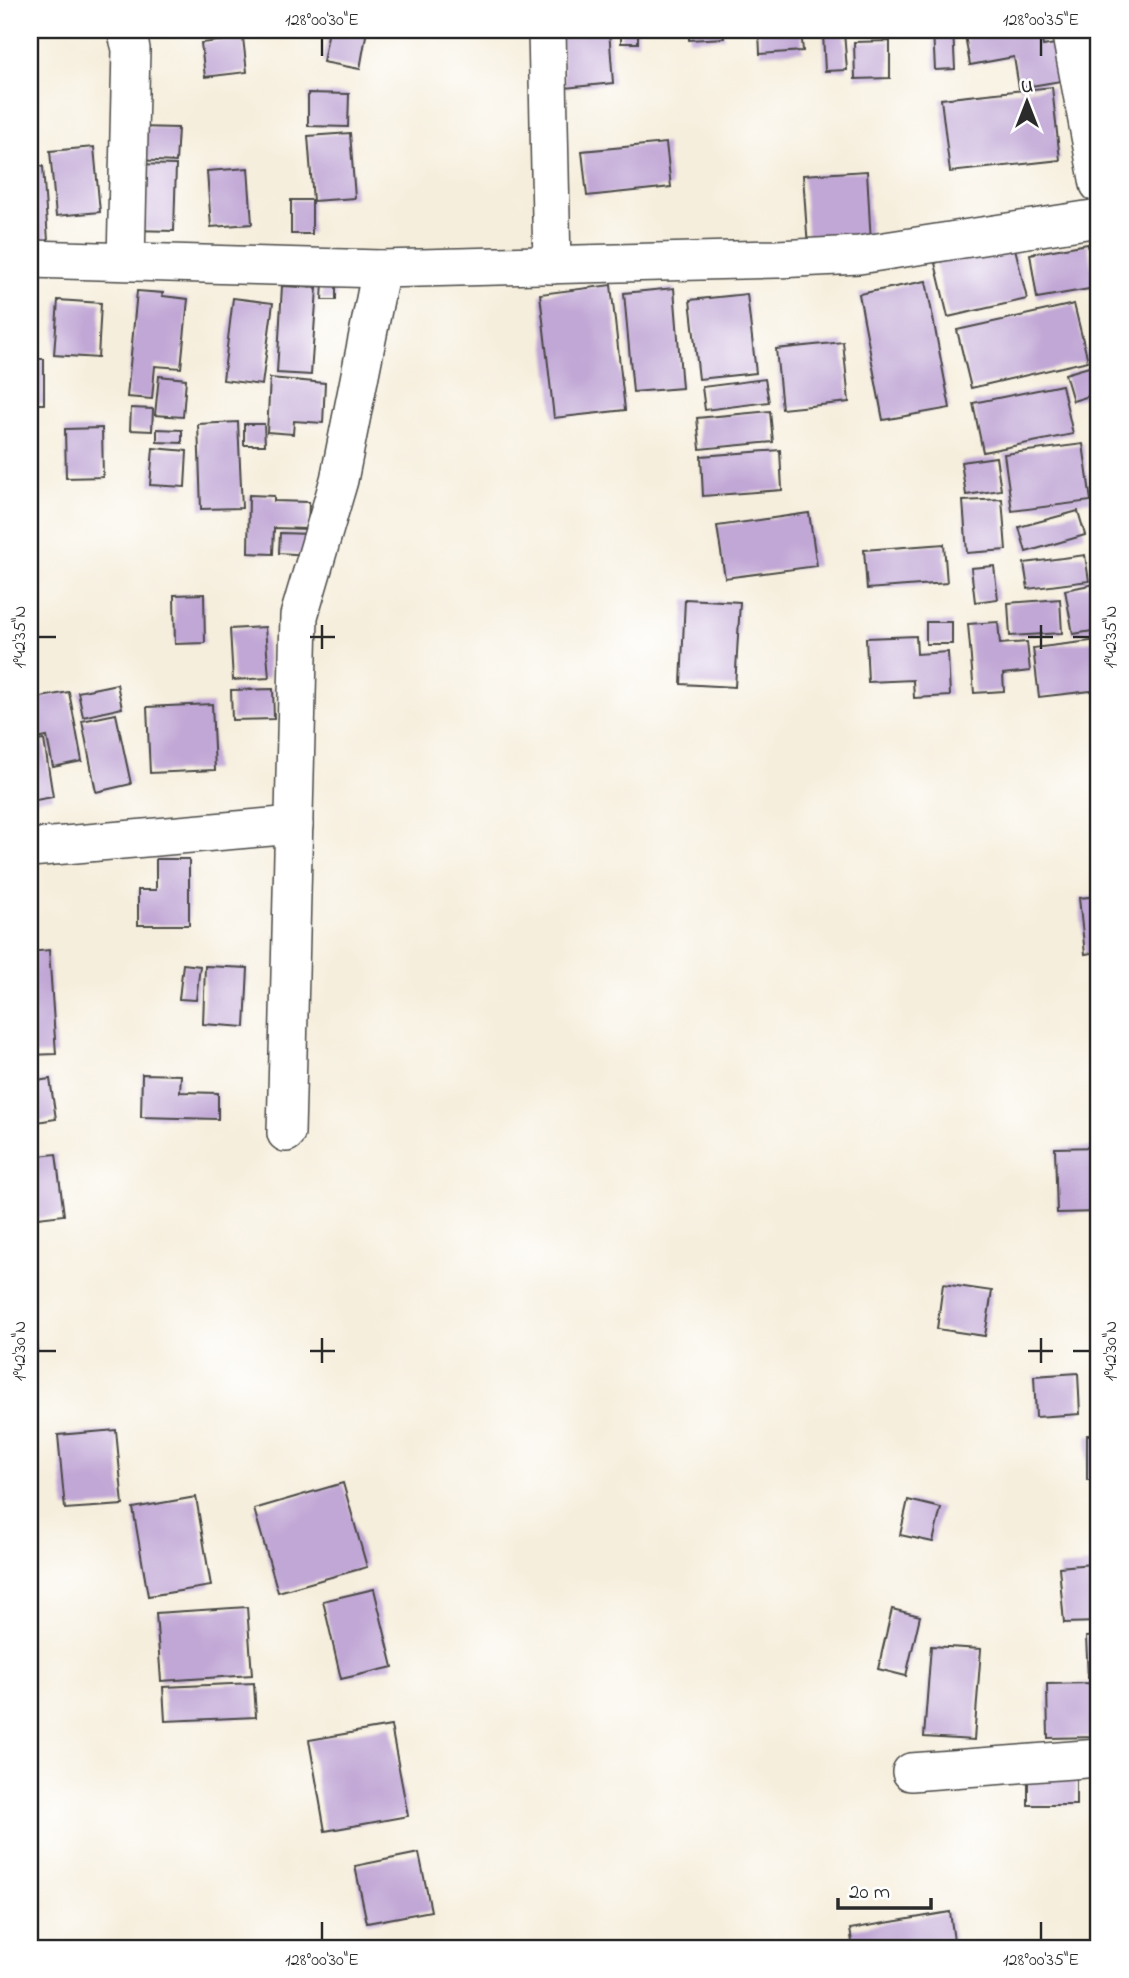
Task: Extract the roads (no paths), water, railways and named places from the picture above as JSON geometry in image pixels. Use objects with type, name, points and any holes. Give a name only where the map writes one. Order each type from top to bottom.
[{"type":"street","points":[[126,30],[131,49],[131,76],[126,261]]},
{"type":"street","points":[[547,30],[552,265]]},
{"type":"street","points":[[1070,30],[1090,91],[1099,184]]},
{"type":"street","points":[[30,259],[381,270],[859,255],[1099,218]]},
{"type":"street","points":[[286,1133],[299,616],[339,480],[381,270]]},
{"type":"street","points":[[30,848],[294,825]]},
{"type":"street","points":[[911,1772],[1099,1758]]}]
